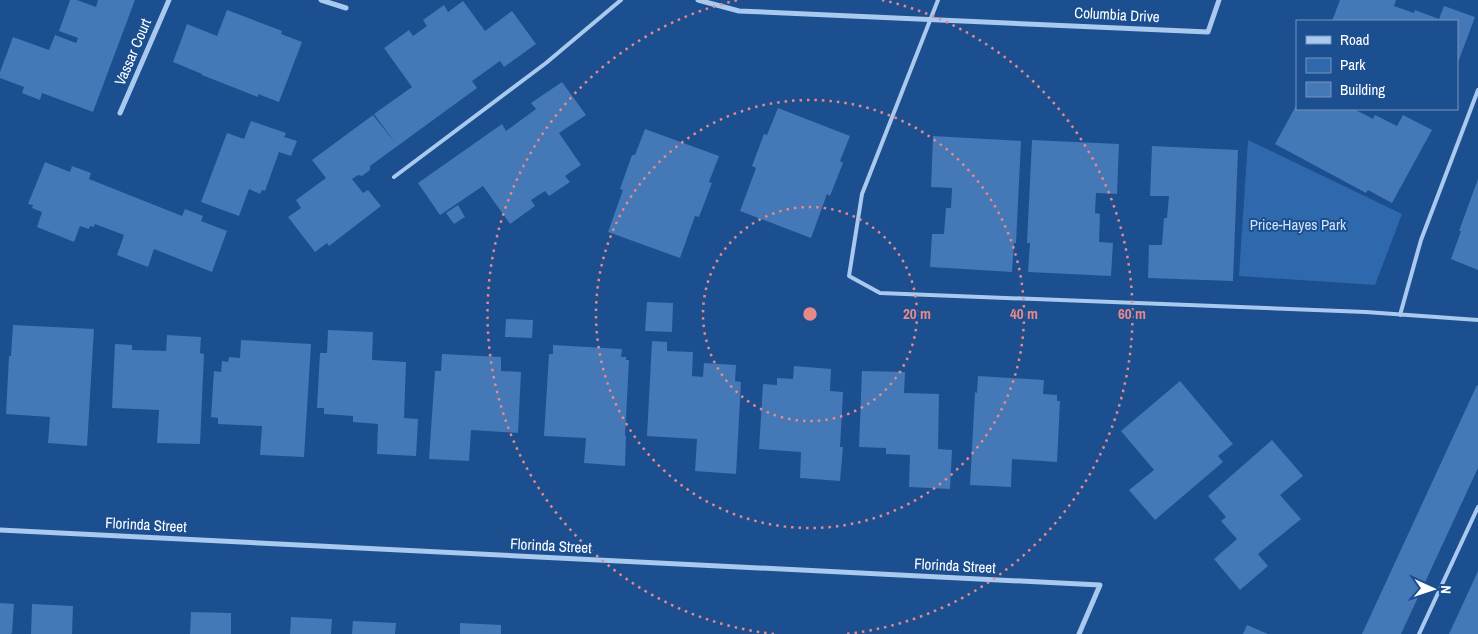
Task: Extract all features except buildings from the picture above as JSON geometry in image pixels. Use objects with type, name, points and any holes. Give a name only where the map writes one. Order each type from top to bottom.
[{"type":"street","name":"Vassar Court","points":[[120,113],[169,0]]},
{"type":"street","points":[[321,0],[346,8]]},
{"type":"street","name":"Columbia Drive","points":[[698,0],[739,11],[1208,32],[1219,0]]},
{"type":"street","name":"Florinda Street","points":[[0,530],[1100,585],[1079,634]]},
{"type":"lane","points":[[394,177],[546,63],[620,0]]},
{"type":"lane","points":[[938,0],[862,194],[849,276],[880,293],[1366,312],[1478,320]]},
{"type":"lane","points":[[1400,315],[1421,240],[1478,90]]},
{"type":"lane","points":[[1419,634],[1478,508]]},
{"type":"green space","name":"Price-Hayes Park","points":[[1248,140],[1402,214],[1375,285],[1239,276]]}]
